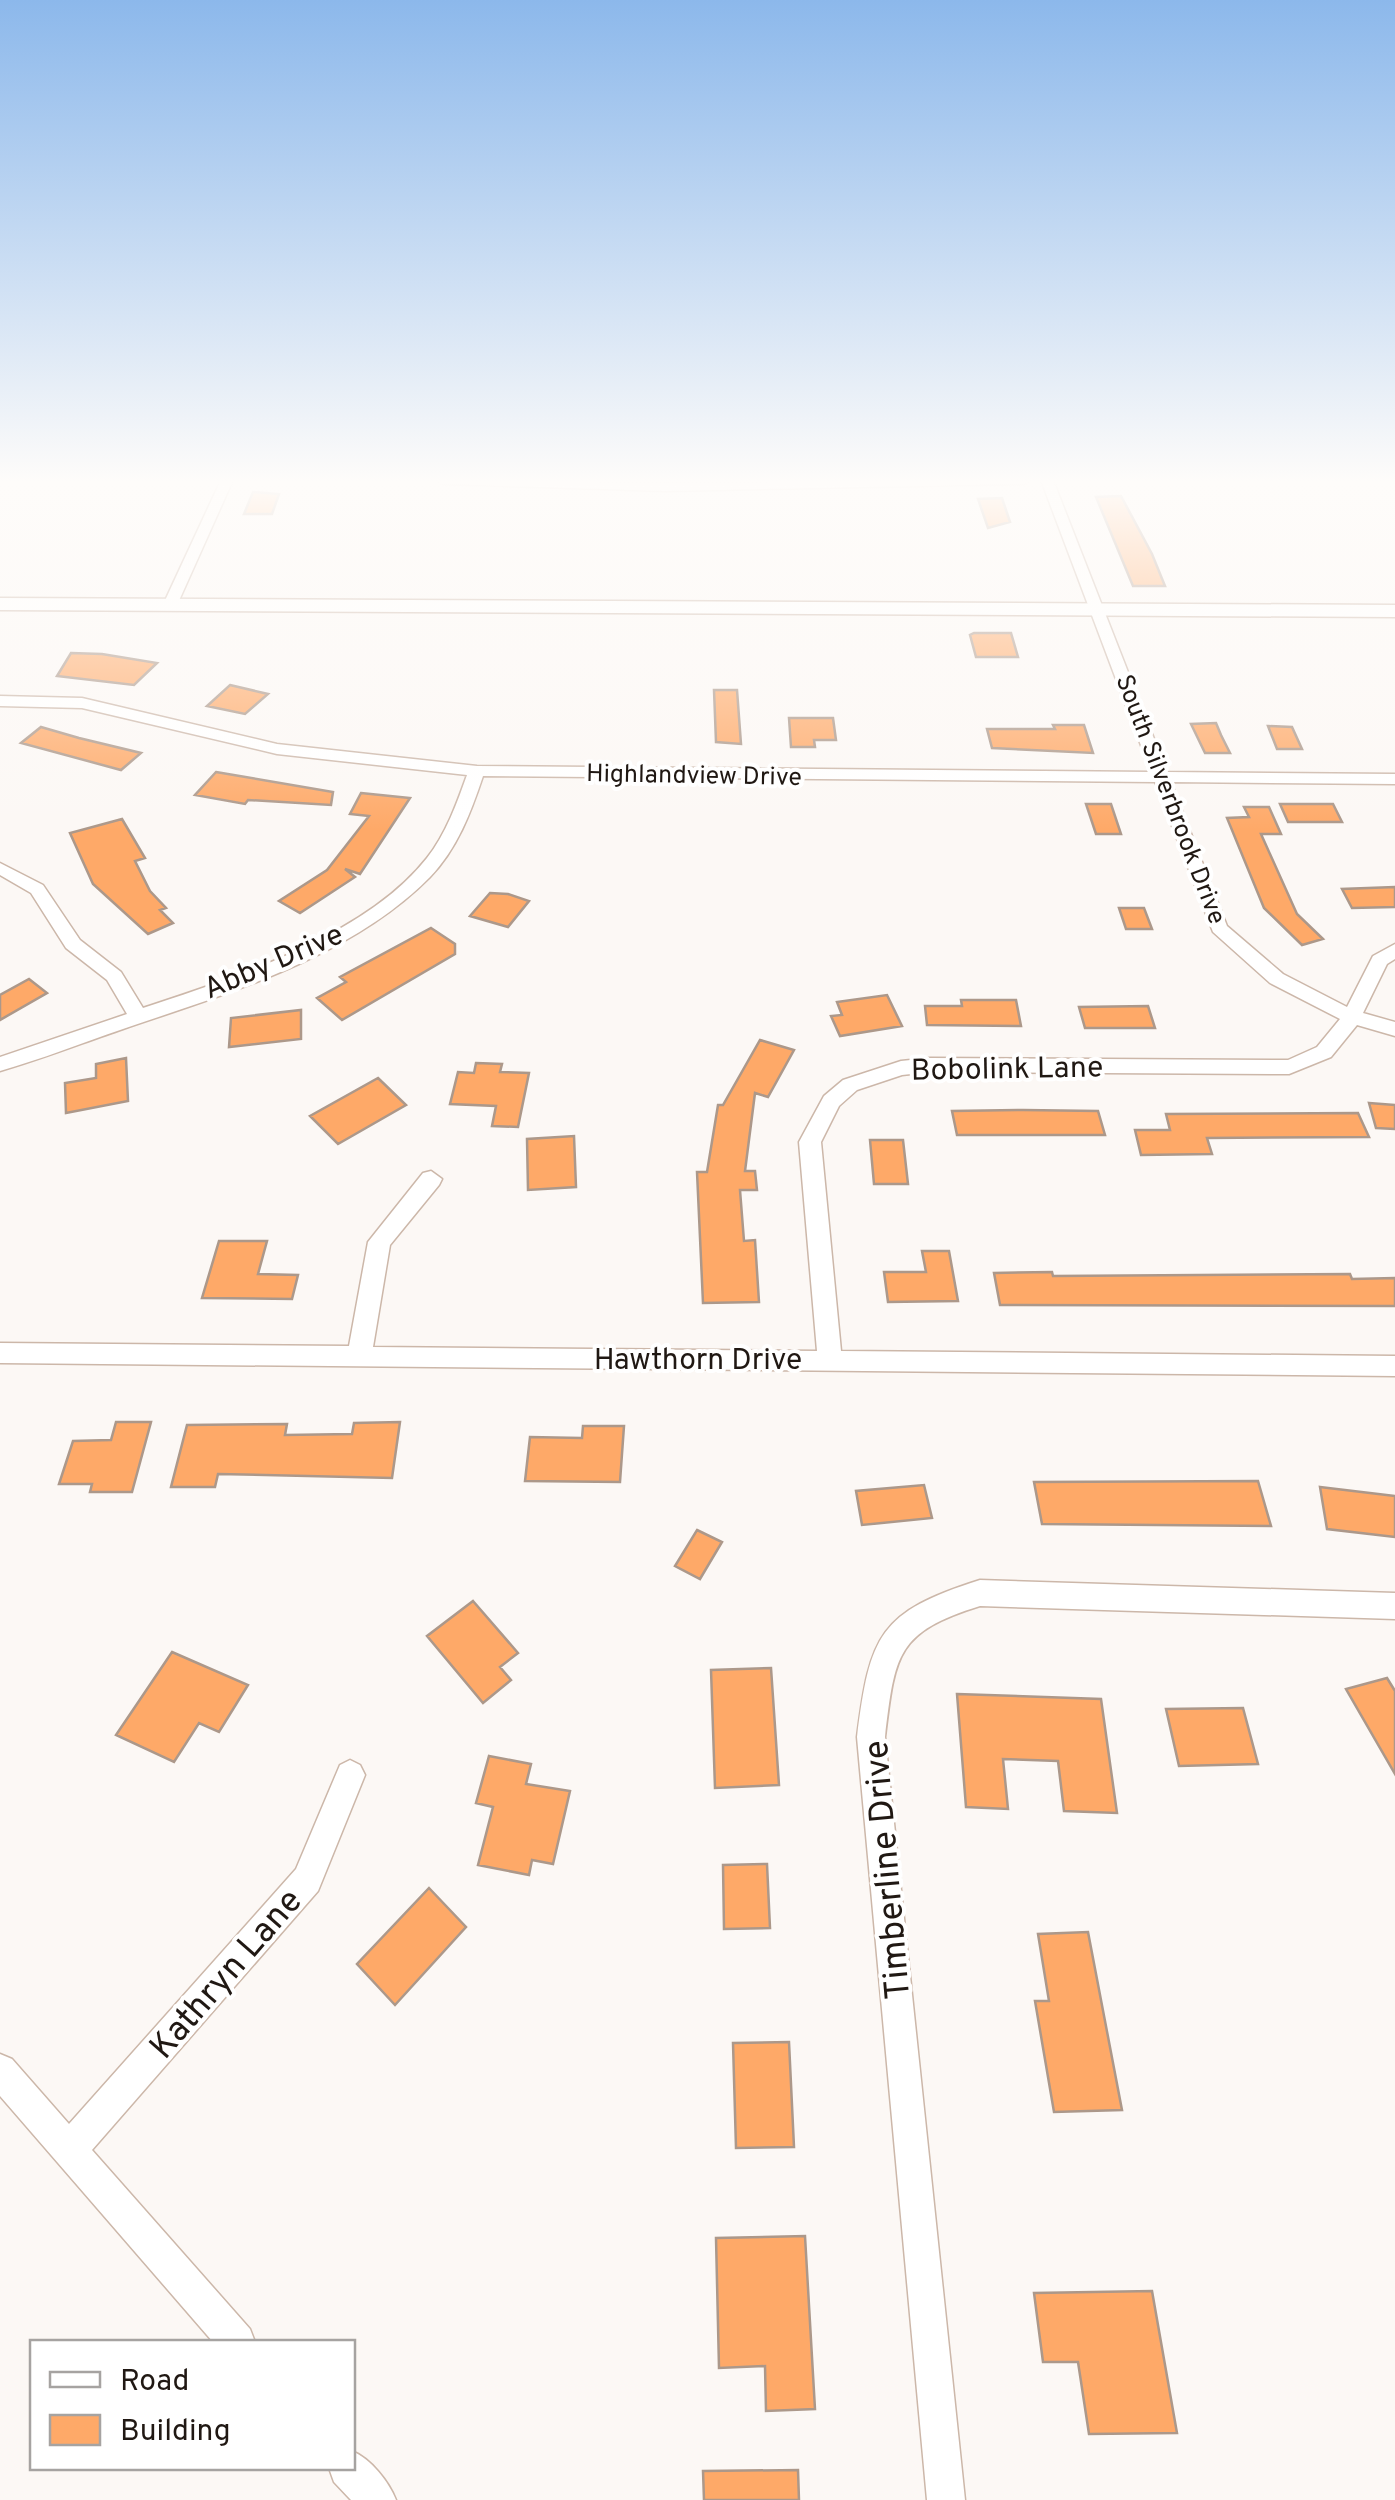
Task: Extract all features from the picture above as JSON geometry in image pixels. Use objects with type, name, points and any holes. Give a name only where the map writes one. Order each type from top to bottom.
[{"type":"street","points":[[170,605],[174,597]]},
{"type":"street","name":"South Silverbrook Drive","points":[[1092,597],[1204,897],[1220,928],[1264,971],[1350,1015],[1395,1028]]},
{"type":"street","points":[[0,604],[1395,611]]},
{"type":"street","name":"Highlandview Drive","points":[[0,700],[82,702],[278,749],[476,772],[1395,778]]},
{"type":"street","name":"Abby Drive","points":[[0,1064],[338,937],[392,904],[426,872],[456,830],[476,772]]},
{"type":"street","points":[[1,868],[37,889],[73,944],[114,976],[137,1014]]},
{"type":"street","name":"Bobolink Lane","points":[[830,1359],[810,1142],[831,1101],[850,1086],[901,1068],[930,1065],[1289,1067],[1328,1053],[1380,960],[1395,950]]},
{"type":"street","points":[[359,1358],[378,1242],[431,1179]]},
{"type":"street","name":"Hawthorn Drive","points":[[0,1353],[1395,1366]]},
{"type":"street","name":"Timberline Drive","points":[[946,2500],[871,1738],[878,1671],[902,1623],[936,1605],[980,1593],[1395,1606]]},
{"type":"street","name":"Kathryn Lane","points":[[68,2152],[307,1880],[350,1775]]},
{"type":"street","points":[[0,2071],[236,2340]]},
{"type":"street","points":[[350,2470],[377,2500]]},
{"type":"building","points":[[1011,633],[1018,657],[976,657],[970,635]]},
{"type":"building","points":[[71,653],[157,663],[134,685],[57,676]]},
{"type":"building","points":[[230,685],[268,694],[245,714],[207,706]]},
{"type":"building","points":[[714,690],[737,690],[741,744],[716,742]]},
{"type":"building","points":[[789,718],[833,718],[836,740],[814,740],[815,747],[791,747]]},
{"type":"building","points":[[1216,723],[1230,753],[1205,753],[1191,724]]},
{"type":"building","points":[[1053,725],[1084,725],[1093,753],[992,748],[987,729],[1055,729]]},
{"type":"building","points":[[1268,726],[1292,727],[1302,749],[1277,749]]},
{"type":"building","points":[[41,727],[141,753],[121,770],[21,743]]},
{"type":"building","points":[[216,772],[333,792],[331,805],[248,800],[245,804],[195,795]]},
{"type":"building","points":[[361,793],[410,798],[360,874],[345,869],[355,877],[300,913],[279,901],[327,870],[369,816],[350,814]]},
{"type":"building","points":[[1086,804],[1111,804],[1121,834],[1096,834]]},
{"type":"building","points":[[1280,804],[1333,804],[1342,822],[1288,822]]},
{"type":"building","points":[[1244,807],[1269,807],[1281,834],[1261,834],[1297,914],[1323,939],[1302,945],[1264,908],[1227,818],[1249,817]]},
{"type":"building","points":[[122,819],[145,858],[135,861],[150,891],[166,908],[160,910],[173,923],[148,934],[93,884],[70,833]]},
{"type":"building","points":[[1395,887],[1395,907],[1352,908],[1342,889]]},
{"type":"building","points":[[490,893],[529,901],[508,927],[470,916]]},
{"type":"building","points":[[1119,908],[1144,908],[1152,929],[1126,929]]},
{"type":"building","points":[[431,928],[455,944],[455,954],[342,1020],[317,998],[346,982],[340,977]]},
{"type":"building","points":[[29,979],[47,993],[0,1020],[0,995]]},
{"type":"building","points":[[887,995],[902,1026],[840,1036],[831,1016],[842,1015],[837,1002]]},
{"type":"building","points":[[961,1000],[1016,1000],[1021,1026],[927,1025],[925,1006],[962,1006]]},
{"type":"building","points":[[1148,1006],[1155,1028],[1085,1028],[1079,1007]]},
{"type":"building","points":[[301,1010],[301,1039],[229,1047],[231,1018]]},
{"type":"building","points":[[760,1040],[794,1050],[768,1097],[755,1093],[745,1171],[755,1171],[757,1190],[740,1190],[744,1241],[755,1240],[759,1302],[703,1303],[697,1172],[707,1172],[718,1105],[723,1105]]},
{"type":"building","points":[[126,1058],[128,1101],[66,1113],[65,1083],[96,1078],[96,1064]]},
{"type":"building","points":[[476,1063],[502,1064],[500,1072],[529,1073],[518,1127],[492,1126],[496,1106],[450,1104],[458,1072],[474,1073]]},
{"type":"building","points":[[378,1078],[406,1105],[338,1144],[310,1116]]},
{"type":"building","points":[[1369,1103],[1395,1105],[1395,1129],[1376,1128]]},
{"type":"building","points":[[952,1111],[1098,1111],[1105,1135],[957,1135]]},
{"type":"building","points":[[1358,1113],[1369,1137],[1207,1138],[1212,1154],[1141,1155],[1135,1130],[1170,1130],[1166,1114]]},
{"type":"building","points":[[574,1136],[576,1187],[528,1190],[527,1139]]},
{"type":"building","points":[[870,1140],[903,1140],[908,1184],[874,1184]]},
{"type":"building","points":[[219,1241],[267,1241],[258,1274],[298,1275],[292,1299],[202,1298]]},
{"type":"building","points":[[922,1251],[949,1251],[958,1301],[888,1302],[884,1272],[926,1272]]},
{"type":"building","points":[[1052,1272],[1053,1276],[1350,1274],[1352,1279],[1395,1278],[1395,1306],[1000,1305],[994,1273]]},
{"type":"building","points":[[116,1422],[151,1422],[132,1492],[90,1492],[92,1484],[59,1484],[73,1441],[111,1440]]},
{"type":"building","points":[[400,1422],[392,1478],[218,1474],[215,1487],[171,1487],[187,1425],[287,1424],[285,1435],[352,1434],[354,1423]]},
{"type":"building","points":[[583,1426],[624,1426],[620,1482],[525,1481],[530,1437],[582,1438]]},
{"type":"building","points":[[1258,1481],[1271,1526],[1042,1524],[1034,1482]]},
{"type":"building","points":[[924,1485],[932,1518],[862,1525],[856,1491]]},
{"type":"building","points":[[1320,1487],[1395,1496],[1395,1537],[1327,1529]]},
{"type":"building","points":[[697,1530],[722,1542],[700,1579],[675,1566]]},
{"type":"building","points":[[473,1601],[518,1653],[500,1667],[511,1680],[483,1703],[427,1636]]},
{"type":"building","points":[[172,1652],[248,1685],[219,1732],[199,1723],[174,1762],[116,1735]]},
{"type":"building","points":[[771,1668],[779,1785],[715,1788],[711,1670]]},
{"type":"building","points":[[1387,1678],[1395,1691],[1395,1774],[1346,1689]]},
{"type":"building","points":[[957,1694],[1101,1699],[1117,1813],[1064,1811],[1058,1761],[1003,1759],[1008,1809],[966,1807]]},
{"type":"building","points":[[1243,1708],[1258,1764],[1179,1766],[1166,1709]]},
{"type":"building","points":[[489,1756],[531,1764],[526,1784],[570,1791],[553,1864],[532,1860],[529,1875],[478,1865],[493,1807],[476,1803]]},
{"type":"building","points":[[767,1864],[770,1928],[724,1929],[723,1865]]},
{"type":"building","points":[[429,1888],[466,1927],[395,2005],[357,1964]]},
{"type":"building","points":[[1088,1932],[1122,2110],[1054,2112],[1035,2001],[1049,2001],[1038,1934]]},
{"type":"building","points":[[789,2042],[794,2147],[736,2148],[733,2043]]},
{"type":"building","points":[[805,2236],[815,2409],[766,2411],[765,2366],[719,2368],[716,2238]]},
{"type":"building","points":[[1152,2291],[1177,2433],[1089,2434],[1078,2362],[1043,2362],[1034,2293]]},
{"type":"building","points":[[798,2470],[799,2500],[704,2500],[703,2471]]}]
